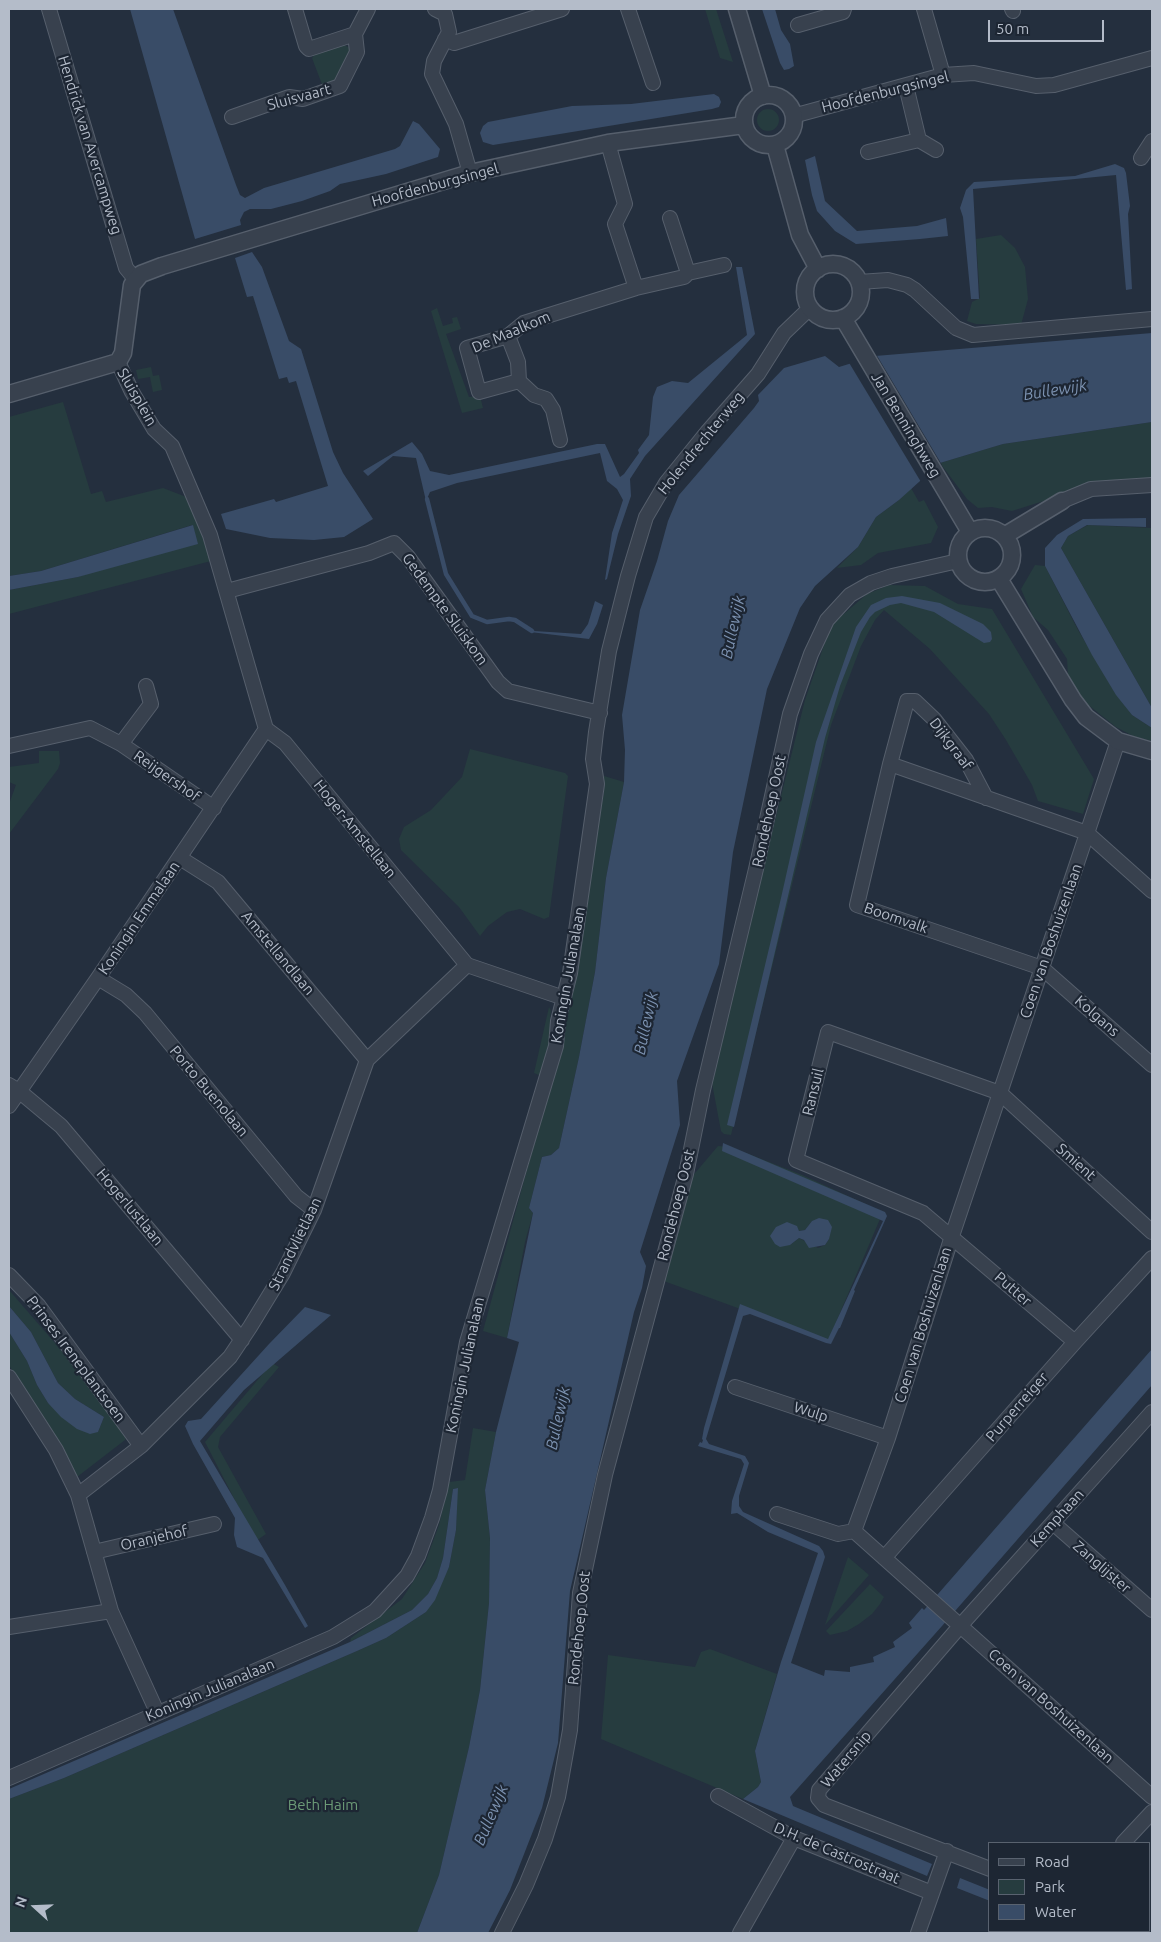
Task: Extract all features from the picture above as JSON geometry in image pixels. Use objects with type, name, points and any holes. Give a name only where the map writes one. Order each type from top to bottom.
[{"type":"street","name":"Hendrick van Avercampweg","points":[[49,9],[126,268],[135,279]]},
{"type":"street","points":[[295,9],[306,46],[309,49],[355,34]]},
{"type":"street","name":"Sluisvaart","points":[[232,117],[289,96],[303,99],[340,86],[357,52],[355,34],[368,9]]},
{"type":"street","points":[[434,9],[445,14],[449,32],[434,61],[432,74],[456,124],[470,173]]},
{"type":"street","points":[[445,39],[454,43],[562,9]]},
{"type":"street","points":[[628,9],[653,83]]},
{"type":"street","points":[[738,9],[763,96]]},
{"type":"street","points":[[798,25],[843,12],[844,9]]},
{"type":"street","points":[[924,9],[943,75]]},
{"type":"street","name":"Hoofdenburgsingel","points":[[793,116],[943,75],[974,73],[1036,86],[1054,85],[1152,58]]},
{"type":"street","points":[[906,86],[918,140]]},
{"type":"street","points":[[763,96],[780,98],[787,103],[793,116],[793,127],[789,135],[784,141],[775,145],[760,144],[753,140],[747,134],[744,125],[746,110],[751,103],[763,96]]},
{"type":"street","name":"Hoofdenburgsingel","points":[[135,279],[141,274],[181,260],[470,173],[608,143],[744,125]]},
{"type":"street","points":[[868,152],[918,140],[936,150]]},
{"type":"street","points":[[1141,158],[1152,141]]},
{"type":"street","points":[[608,143],[625,204],[615,224],[636,288]]},
{"type":"street","points":[[775,145],[800,235],[818,269]]},
{"type":"street","points":[[670,218],[688,273]]},
{"type":"street","name":"De Maalkom","points":[[518,381],[479,392],[467,348],[508,336],[524,324],[636,288],[724,265]]},
{"type":"street","points":[[826,266],[842,266],[855,275],[859,282],[860,291],[856,308],[843,318],[834,320],[824,319],[810,308],[806,300],[805,291],[812,275],[818,269],[826,266]]},
{"type":"street","name":"Sluisplein","points":[[135,279],[132,284],[123,353],[118,362],[132,392],[154,428],[172,446],[176,453],[210,535],[227,591]]},
{"type":"street","points":[[859,282],[888,280],[907,285],[915,290],[956,328],[973,335],[1152,319]]},
{"type":"street","name":"Holendrechterweg","points":[[600,713],[609,651],[628,576],[646,517],[666,483],[758,374],[784,333],[810,308]]},
{"type":"street","name":"Jan Benninghweg","points":[[843,318],[970,532]]},
{"type":"street","points":[[508,336],[518,362],[518,381],[534,395],[546,399],[553,410],[560,440]]},
{"type":"street","points":[[9,394],[118,362]]},
{"type":"street","points":[[1004,536],[1062,501],[1091,489],[1152,485]]},
{"type":"street","points":[[988,528],[997,530],[1004,536],[1010,542],[1012,558],[1006,574],[992,582],[974,581],[967,576],[958,562],[958,550],[962,540],[970,532],[988,528]]},
{"type":"street","name":"Gedempte Sluiskom","points":[[227,591],[369,553],[394,543],[408,557],[498,682],[508,691],[600,713]]},
{"type":"street","name":"Rondehoep Oost","points":[[502,1933],[526,1885],[545,1839],[558,1797],[570,1730],[580,1593],[605,1475],[686,1174],[703,1090],[756,869],[790,714],[811,654],[827,620],[850,595],[871,583],[892,576],[958,562]]},
{"type":"street","points":[[999,579],[1072,700],[1086,717],[1118,741],[1152,751]]},
{"type":"street","points":[[227,591],[266,729]]},
{"type":"street","name":"Reijgershof","points":[[121,744],[151,704],[146,686]]},
{"type":"street","name":"Boomvalk","points":[[907,701],[890,764],[857,905],[1042,968]]},
{"type":"street","name":"Dijkgraaf","points":[[907,701],[915,701],[934,719],[966,760],[986,798]]},
{"type":"street","name":"Koningin Julianalaan","points":[[9,1778],[333,1637],[374,1611],[408,1576],[418,1556],[440,1490],[467,1342],[556,1046],[558,1021],[570,973],[596,784],[593,759],[600,713]]},
{"type":"street","name":"Reijgershof","points":[[9,746],[90,728],[121,744],[214,808]]},
{"type":"street","name":"Koningin Emmalaan","points":[[9,1106],[14,1088],[98,978],[266,729]]},
{"type":"street","name":"Hoger-Amstellaan","points":[[266,729],[285,743],[468,965]]},
{"type":"street","name":"Coen van Boshuizenlaan","points":[[1118,741],[952,1236],[888,1438],[854,1531],[1152,1797]]},
{"type":"street","points":[[890,764],[1088,833],[1152,891]]},
{"type":"street","name":"Amstellandlaan","points":[[180,858],[218,882],[367,1060]]},
{"type":"street","points":[[468,965],[564,998]]},
{"type":"street","name":"Strandvlietlaan","points":[[78,1495],[141,1446],[230,1357],[283,1274],[314,1210],[367,1060],[468,965]]},
{"type":"street","name":"Kolgans","points":[[1042,968],[1152,1065]]},
{"type":"street","name":"Porto Buenolaan","points":[[98,978],[126,995],[145,1013],[296,1196],[314,1210]]},
{"type":"street","name":"Ransuil","points":[[952,1236],[923,1213],[796,1160],[828,1032],[1000,1093]]},
{"type":"street","name":"Hogerlustlaan","points":[[14,1088],[61,1126],[242,1340]]},
{"type":"street","name":"Smient","points":[[1000,1093],[1152,1232]]},
{"type":"street","name":"Putter","points":[[952,1236],[1075,1342]]},
{"type":"street","name":"Purperreiger","points":[[884,1558],[1152,1258]]},
{"type":"street","name":"Prinses Ireneplantsoen","points":[[9,1275],[38,1305],[141,1446]]},
{"type":"street","points":[[9,1377],[56,1450],[78,1495],[111,1611],[157,1712]]},
{"type":"street","name":"Wulp","points":[[735,1387],[888,1438]]},
{"type":"street","name":"Kemphaan","points":[[957,1621],[1052,1523],[1152,1412]]},
{"type":"street","points":[[777,1514],[838,1534],[854,1531]]},
{"type":"street","name":"Zanglijster","points":[[1052,1523],[1152,1610]]},
{"type":"street","name":"Oranjehof","points":[[94,1552],[214,1524]]},
{"type":"street","points":[[9,1627],[111,1611]]},
{"type":"street","name":"Watersnip","points":[[957,1621],[819,1790],[818,1798],[824,1805],[988,1868]]},
{"type":"street","name":"D.H. de Castrostraat","points":[[718,1796],[794,1838],[932,1893]]},
{"type":"street","points":[[1124,1842],[1152,1812]]},
{"type":"street","points":[[740,1933],[794,1838]]},
{"type":"street","points":[[918,1933],[947,1851]]},
{"type":"green space","points":[[705,9],[716,9],[733,62],[720,58]]},
{"type":"green space","points":[[342,44],[350,48],[351,53],[336,82],[323,87],[312,58],[315,54]]},
{"type":"green space","points":[[768,109],[776,112],[779,120],[776,128],[768,131],[760,128],[757,120],[760,112]]},
{"type":"green space","points":[[1001,235],[1015,248],[1025,267],[1028,299],[1021,325],[976,324],[967,321],[972,302],[980,298],[976,239]]},
{"type":"green space","points":[[437,308],[443,326],[453,323],[452,318],[457,317],[461,329],[446,334],[469,397],[480,396],[483,408],[462,413],[431,311]]},
{"type":"green space","points":[[151,367],[153,376],[159,375],[162,390],[153,392],[150,377],[138,379],[136,370]]},
{"type":"green space","points":[[63,402],[91,494],[102,491],[106,502],[163,488],[189,498],[211,561],[9,614],[9,590],[78,577],[195,533],[192,525],[41,571],[9,576],[9,417]]},
{"type":"green space","points":[[1152,422],[1152,478],[1087,483],[1050,499],[1012,511],[992,507],[978,508],[967,499],[940,463],[1003,444]]},
{"type":"green space","points":[[911,488],[919,502],[924,500],[938,527],[931,543],[878,553],[861,565],[837,568],[858,547],[876,517],[899,500]]},
{"type":"green space","points":[[1088,525],[1152,528],[1152,708],[1061,548],[1068,536]]},
{"type":"green space","points":[[1035,565],[1045,566],[1078,630],[1116,694],[1132,715],[1152,728],[1152,741],[1133,736],[1116,727],[1082,700],[1068,676],[1067,659],[1048,630],[1033,617],[1021,589]]},
{"type":"green space","points":[[889,585],[925,586],[958,604],[992,609],[1094,779],[1083,814],[1038,801],[1032,785],[989,714],[930,649],[884,610],[875,620],[861,646],[831,725],[731,1135],[724,1134],[721,1131],[711,1078],[805,700],[831,625],[867,594]]},
{"type":"green space","points":[[470,749],[565,773],[568,776],[549,917],[544,919],[520,909],[507,912],[488,926],[480,936],[459,907],[401,850],[399,839],[404,827],[431,810],[462,777]]},
{"type":"green space","points":[[39,751],[59,751],[60,763],[58,769],[9,834],[9,804],[16,785],[9,782],[9,767],[39,763]]},
{"type":"green space","points":[[604,776],[624,782],[606,878],[595,972],[559,1148],[551,1155],[542,1157],[529,1208],[533,1213],[525,1242],[507,1338],[483,1331],[552,1078],[561,1055],[562,1023],[604,792]]},
{"type":"green space","points":[[549,1007],[551,1011],[551,1043],[541,1076],[534,1073]]},
{"type":"green space","points":[[718,1146],[731,1147],[802,1175],[883,1212],[828,1341],[661,1280],[684,1186]],"holes":[[[812,1221],[829,1239],[825,1245],[818,1248],[799,1238],[790,1245],[796,1226],[799,1231],[805,1230]]]},
{"type":"green space","points":[[9,1290],[61,1350],[126,1434],[125,1440],[77,1477],[9,1365],[9,1332],[27,1361],[37,1385],[48,1403],[98,1432],[104,1417],[75,1399],[58,1383],[31,1332],[9,1306]]},
{"type":"green space","points":[[272,1363],[279,1367],[220,1437],[218,1447],[266,1534],[256,1541],[205,1442]]},
{"type":"green space","name":"Beth Haim","points":[[473,1428],[496,1432],[485,1490],[490,1538],[489,1603],[480,1690],[469,1747],[439,1875],[417,1933],[9,1933],[9,1799],[64,1778],[386,1638],[426,1612],[449,1567],[456,1530],[457,1488],[453,1489],[443,1558],[437,1578],[428,1594],[412,1610],[350,1642],[351,1638],[402,1599],[425,1563],[439,1525],[449,1482],[465,1480]]},
{"type":"green space","points":[[848,1557],[869,1575],[825,1625],[829,1613]]},
{"type":"green space","points":[[870,1584],[884,1597],[880,1604],[872,1614],[859,1624],[847,1631],[830,1635],[826,1631]]},
{"type":"green space","points":[[710,1649],[777,1674],[755,1751],[761,1782],[758,1787],[743,1799],[601,1739],[608,1655],[695,1667],[701,1652]]},
{"type":"water","points":[[130,9],[173,9],[236,185],[240,195],[245,198],[264,188],[395,149],[400,146],[413,121],[419,124],[440,149],[438,157],[386,174],[340,184],[330,191],[302,201],[271,209],[250,209],[244,212],[240,220],[241,225],[195,239]]},
{"type":"water","points":[[762,9],[775,9],[781,30],[790,44],[794,66],[789,69],[784,70],[780,63]]},
{"type":"water","points":[[714,94],[719,97],[721,102],[719,107],[712,109],[493,145],[483,142],[480,133],[483,126],[488,122],[572,106],[631,104]]},
{"type":"water","points":[[815,156],[825,201],[857,231],[917,226],[946,218],[948,236],[856,244],[835,231],[817,211],[805,160]]},
{"type":"water","points":[[1115,164],[1124,168],[1126,173],[1130,206],[1128,214],[1132,289],[1126,290],[1116,175],[973,189],[979,299],[971,299],[963,217],[960,208],[966,190],[974,182],[1075,176]]},
{"type":"water","points":[[252,252],[262,267],[289,341],[301,349],[333,452],[343,473],[373,519],[344,537],[314,540],[270,538],[226,529],[221,514],[274,499],[276,502],[328,486],[296,381],[289,383],[287,377],[279,379],[253,296],[247,297],[235,258]]},
{"type":"water","points":[[736,267],[742,267],[755,334],[645,456],[630,479],[631,496],[618,534],[607,579],[605,580],[612,533],[623,500],[617,489],[607,481],[600,453],[457,483],[430,492],[426,501],[416,458],[393,456],[368,476],[363,471],[412,442],[422,454],[430,471],[449,475],[597,444],[605,444],[620,477],[639,453],[638,450],[649,435],[653,397],[657,387],[672,381],[688,383],[747,335]]},
{"type":"water","name":"Bullewijk","points":[[1152,333],[1152,422],[1003,444],[940,463],[899,500],[876,517],[858,547],[815,586],[800,608],[767,689],[733,852],[719,964],[677,1081],[680,1125],[640,1252],[646,1266],[642,1288],[634,1312],[570,1591],[558,1743],[542,1808],[510,1890],[488,1933],[417,1933],[439,1875],[469,1747],[480,1690],[489,1603],[490,1538],[485,1490],[496,1432],[519,1342],[507,1338],[533,1213],[529,1208],[542,1157],[551,1155],[559,1148],[579,1057],[595,972],[606,878],[624,782],[625,750],[622,715],[640,610],[657,561],[668,521],[679,495],[754,408],[759,401],[758,395],[784,368],[825,356],[839,367],[875,356]]},
{"type":"water","points":[[1146,518],[1146,527],[1087,525],[1068,536],[1061,548],[1152,708],[1152,728],[1132,715],[1116,695],[1092,655],[1045,566],[1045,548],[1057,535],[1083,519]]},
{"type":"water","points":[[193,525],[198,544],[78,577],[9,590],[9,576],[41,571]]},
{"type":"water","points":[[902,596],[940,603],[983,624],[991,632],[992,639],[990,642],[984,643],[934,612],[901,603],[890,605],[875,612],[861,632],[840,686],[825,738],[734,1127],[727,1125],[816,742],[856,627],[871,605],[886,598]]},
{"type":"water","points":[[595,601],[603,605],[597,624],[589,639],[530,632],[581,634],[588,624]]},
{"type":"water","points":[[723,1143],[885,1212],[887,1216],[854,1290],[840,1328],[831,1344],[750,1314],[743,1316],[706,1439],[709,1444],[745,1456],[749,1463],[739,1496],[739,1506],[743,1512],[819,1546],[823,1551],[825,1557],[791,1663],[824,1676],[825,1670],[850,1672],[850,1667],[874,1662],[873,1657],[895,1647],[893,1642],[912,1628],[909,1623],[922,1608],[924,1610],[1152,1349],[1152,1385],[790,1797],[793,1806],[932,1864],[927,1876],[743,1799],[758,1787],[761,1782],[755,1751],[781,1662],[818,1553],[768,1532],[737,1513],[731,1514],[732,1501],[744,1464],[741,1459],[698,1446],[703,1440],[704,1428],[740,1304],[828,1339],[883,1221],[722,1151]]},
{"type":"water","points":[[819,1218],[828,1220],[832,1227],[829,1239],[825,1245],[809,1248],[804,1240],[799,1238],[790,1245],[780,1247],[775,1244],[770,1236],[776,1227],[787,1222],[797,1226],[799,1231],[805,1230],[812,1221]]},
{"type":"water","points":[[9,1306],[31,1332],[58,1383],[75,1399],[104,1417],[98,1432],[90,1434],[77,1429],[61,1417],[48,1403],[37,1385],[27,1361],[9,1332]]},
{"type":"water","points":[[305,1307],[331,1315],[244,1390],[200,1441],[285,1585],[308,1626],[305,1628],[263,1558],[237,1547],[234,1535],[235,1518],[193,1444],[185,1426],[188,1421],[201,1419]]},
{"type":"water","points":[[458,1488],[456,1530],[449,1567],[435,1600],[426,1612],[386,1638],[64,1778],[9,1799],[9,1789],[350,1642],[412,1610],[428,1594],[437,1578],[443,1558],[453,1489]]},
{"type":"water","points":[[960,1878],[988,1889],[988,1900],[957,1888]]},
{"type":"pier","points":[[876,354],[942,465],[921,482],[848,361]]},
{"type":"waterway","points":[[427,499],[446,574],[472,616],[487,622],[515,620],[532,631]]}]
